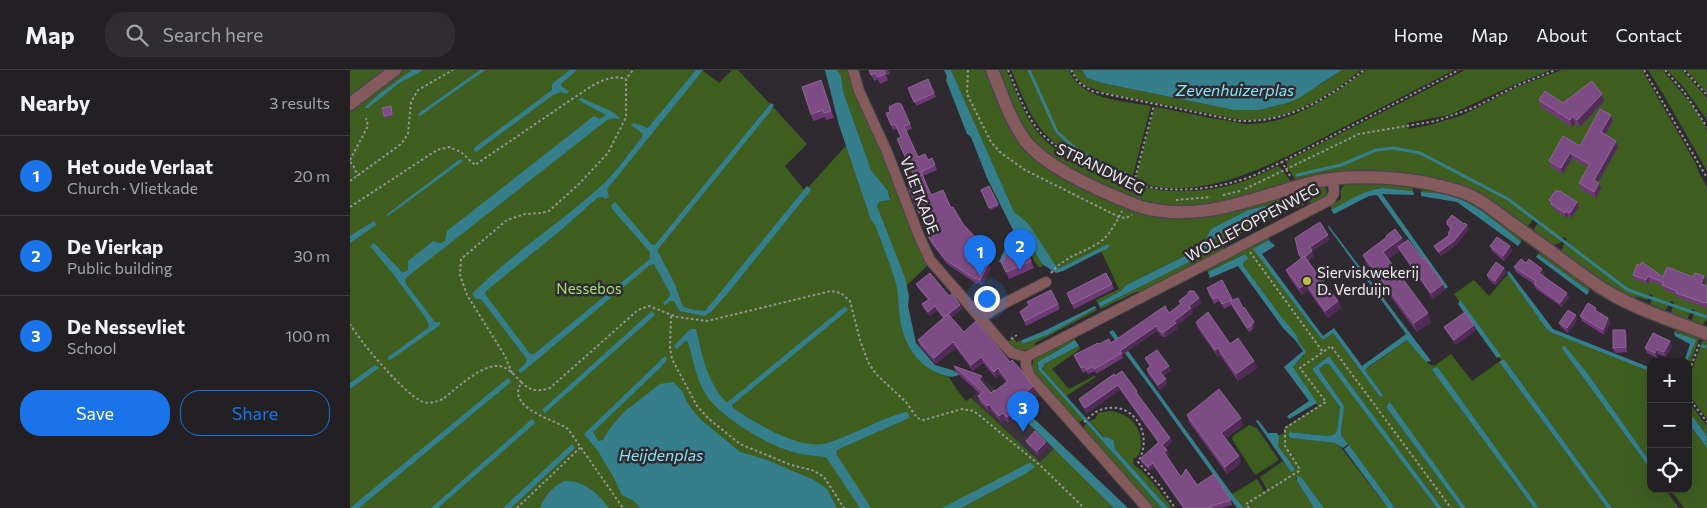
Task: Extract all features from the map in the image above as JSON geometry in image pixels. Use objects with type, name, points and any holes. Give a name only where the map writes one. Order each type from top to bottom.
[{"type":"street","points":[[350,104],[395,70]]},
{"type":"street","name":"VLIETKADE","points":[[853,70],[859,91],[887,152],[930,260],[1002,344],[1012,353],[1026,358]]},
{"type":"street","name":"STRANDWEG","points":[[992,70],[1016,125],[1026,142],[1038,154],[1068,174],[1141,207],[1175,212],[1216,210],[1296,187],[1332,179]]},
{"type":"street","name":"WOLLEFOPPENWEG","points":[[1026,358],[1330,200],[1334,193],[1332,179],[1359,178],[1425,183],[1466,193],[1478,199],[1597,285],[1618,298],[1641,310],[1705,333]]},
{"type":"street","points":[[980,318],[1048,278]]},
{"type":"street","points":[[1026,358],[1026,366],[1030,376],[1146,508]]},
{"type":"path","points":[[350,181],[401,144],[408,134],[411,102],[418,90],[453,70]]},
{"type":"path","points":[[512,373],[505,356],[467,295],[460,275],[462,259],[507,220],[525,214],[549,211],[579,184],[608,153],[626,117],[626,79],[634,70]]},
{"type":"path","points":[[968,70],[967,94],[991,142],[1001,153],[1025,170],[1120,217],[1126,218],[1134,214],[1141,207]]},
{"type":"path","points":[[1008,70],[1029,115],[1039,131],[1065,152],[1088,166],[1126,182],[1159,189],[1194,190],[1249,177],[1282,162],[1459,70]]},
{"type":"path","points":[[1071,70],[1074,77],[1084,87],[1106,95],[1238,121],[1257,122],[1304,109],[1328,96],[1364,70]]},
{"type":"path","points":[[1222,195],[1245,190],[1359,134],[1436,122],[1466,111],[1518,85],[1556,70]]},
{"type":"path","points":[[1644,70],[1707,178]]},
{"type":"path","points":[[1665,70],[1684,92],[1707,127]]},
{"type":"path","points":[[1684,70],[1707,95]]},
{"type":"path","points":[[350,207],[437,150],[449,147],[461,152],[475,165],[601,81],[621,77],[626,79]]},
{"type":"path","points":[[358,176],[350,161],[368,126],[366,118]]},
{"type":"path","points":[[1282,162],[1296,187]]},
{"type":"path","points":[[1174,200],[1215,197]]},
{"type":"path","points":[[1244,245],[1323,352]]},
{"type":"path","points":[[1048,278],[1058,263]]},
{"type":"path","points":[[350,324],[371,353],[407,390],[420,401],[435,402],[443,399],[490,366],[503,367],[532,390],[550,388],[638,310],[646,306],[653,306],[672,316],[707,321],[831,291],[840,293],[848,297],[852,304],[860,340],[871,367],[906,402],[917,418],[924,420],[962,409],[970,409],[976,412],[1042,467],[1084,508]]},
{"type":"path","points":[[672,316],[670,348],[672,359],[697,406],[709,419],[740,444],[791,465],[812,470],[824,477],[844,508]]},
{"type":"path","points":[[1692,365],[1705,333]]},
{"type":"path","points":[[1249,508],[1246,504],[1299,472],[1299,468],[1285,446],[1285,428],[1326,402],[1300,368],[1331,346],[1451,508]]},
{"type":"path","points":[[521,382],[518,395],[526,406],[540,416],[568,429],[623,508]]},
{"type":"path","points":[[1692,402],[1707,422]]},
{"type":"path","points":[[1082,424],[1097,411],[1106,408],[1124,411],[1136,420],[1144,438],[1143,453],[1138,462],[1160,486],[1175,508]]},
{"type":"path","points":[[517,508],[581,447]]},
{"type":"shaded area","points":[[1023,375],[1040,395],[1024,409],[1027,412],[1022,417],[1055,448],[1040,462],[971,398],[986,382],[1000,393]]},
{"type":"green space","name":"Nessebos","points":[[350,70],[699,70],[700,74],[702,70],[719,83],[732,70],[738,70],[770,104],[749,130],[752,133],[773,107],[807,144],[785,166],[805,191],[850,141],[895,266],[903,321],[920,358],[949,377],[966,401],[971,398],[1040,462],[1055,448],[1118,508],[350,508]]},
{"type":"green space","points":[[834,70],[847,70],[929,264],[906,286],[877,206],[878,202],[887,201],[890,197],[888,191],[871,170],[843,91],[841,76]]},
{"type":"green space","points":[[951,70],[987,70],[1019,139],[1146,213],[1296,192],[1304,205],[1255,224],[1232,239],[1216,255],[1144,291],[1136,292],[1101,309],[1100,307],[1201,256],[1210,250],[1214,239],[1220,234],[1252,217],[1298,202],[1297,199],[1248,210],[1211,229],[1201,248],[1126,285],[1121,291],[1098,303],[1096,300],[1119,289],[1101,251],[1110,247],[1108,245],[1058,269],[1028,223],[1014,212]]},
{"type":"green space","points":[[996,70],[1006,70],[1029,119],[1044,139],[1069,158],[1108,177],[1148,188],[1168,191],[1189,191],[1230,185],[1250,179],[1278,166],[1292,184],[1240,199],[1195,207],[1148,205],[1052,160],[1026,134]]},
{"type":"green space","points":[[1011,70],[1069,70],[1083,88],[1093,93],[1117,100],[1151,106],[1132,179],[1130,181],[1091,166],[1054,143],[1032,116]]},
{"type":"green space","points":[[1072,70],[1082,70],[1087,78],[1102,83],[1234,110],[1259,110],[1284,104],[1320,85],[1342,70],[1361,70],[1320,99],[1305,106],[1274,117],[1258,120],[1241,120],[1105,93],[1083,85]]},
{"type":"green space","points":[[1366,70],[1454,70],[1292,154],[1242,176],[1216,184],[1189,188],[1163,188],[1136,182],[1156,107],[1242,124],[1262,123],[1279,120],[1310,107],[1340,90]]},
{"type":"green space","points":[[1465,70],[1551,70],[1449,115],[1407,123],[1409,129],[1463,115],[1517,87],[1562,70],[1642,70],[1696,164],[1707,187],[1707,319],[1701,327],[1691,323],[1695,310],[1692,309],[1686,321],[1670,316],[1674,302],[1671,301],[1664,313],[1649,308],[1653,295],[1650,294],[1647,300],[1636,297],[1632,300],[1618,293],[1561,252],[1567,239],[1564,237],[1560,243],[1551,246],[1534,234],[1534,229],[1539,221],[1534,218],[1525,227],[1447,183],[1297,182],[1287,167],[1287,161]]},
{"type":"green space","points":[[1648,70],[1663,70],[1700,116],[1707,131],[1707,171],[1662,92]]},
{"type":"green space","points":[[1667,70],[1682,70],[1707,98],[1707,120],[1682,85]]},
{"type":"green space","points":[[1686,70],[1707,70],[1707,93]]},
{"type":"green space","points":[[1348,182],[1412,186],[1413,191],[1375,189],[1331,210],[1331,205],[1341,199],[1341,189]]},
{"type":"green space","points":[[1321,185],[1326,188],[1327,195],[1315,204],[1309,202],[1302,190]]},
{"type":"green space","points":[[1423,187],[1465,197],[1521,234],[1521,242],[1483,213],[1445,194],[1421,192]]},
{"type":"green space","points":[[1020,233],[1024,234],[1042,267],[1039,267],[1035,262]]},
{"type":"green space","points":[[1268,238],[1269,240],[1254,249],[1316,332],[1323,340],[1333,333],[1380,397],[1383,395],[1365,370],[1407,340],[1429,364],[1434,366],[1451,354],[1472,381],[1500,361],[1607,508],[1539,508],[1436,367],[1534,508],[1466,508],[1388,402],[1386,407],[1461,508],[1442,508],[1329,356],[1312,369],[1340,407],[1337,431],[1335,434],[1328,436],[1290,432],[1289,438],[1336,443],[1339,445],[1388,508],[1324,508],[1299,476],[1296,478],[1297,481],[1314,508],[1244,508],[1232,494],[1257,479],[1264,491],[1267,490],[1260,477],[1283,461],[1291,472],[1295,469],[1278,446],[1278,435],[1284,434],[1284,428],[1318,406],[1293,367],[1304,355],[1304,349],[1243,265],[1244,254],[1208,272],[1206,269]]},
{"type":"green space","points":[[1544,251],[1590,286],[1589,291],[1538,254]]},
{"type":"green space","points":[[1508,274],[1550,332],[1647,370],[1647,457],[1588,374],[1566,348],[1563,350],[1647,465],[1647,493],[1668,493],[1679,508],[1612,508],[1504,359],[1501,360],[1462,302],[1454,294],[1474,280],[1489,296]]},
{"type":"green space","points":[[1096,308],[1097,310],[1035,343],[1035,346],[1028,350],[1017,349],[1007,342],[1014,338],[1016,342],[1022,340],[1023,344]]},
{"type":"green space","points":[[1678,328],[1698,336],[1699,339],[1692,358],[1689,358],[1693,347],[1679,333],[1674,332]]},
{"type":"green space","points":[[1072,336],[1075,340],[1052,353],[1037,366],[1084,420],[1077,423],[1033,372],[1032,367],[1034,357]]},
{"type":"green space","points":[[1707,339],[1707,419],[1692,399],[1692,370],[1702,342]]},
{"type":"green space","points":[[1079,346],[1080,349],[1052,369],[1069,389],[1094,376],[1096,377],[1066,396],[1044,371],[1042,366]]},
{"type":"green space","points":[[1327,363],[1330,364],[1437,508],[1395,508],[1341,435],[1343,406],[1319,369]]},
{"type":"green space","points":[[1692,406],[1707,426],[1707,436],[1692,415]]},
{"type":"green space","points":[[1111,411],[1126,416],[1136,426],[1141,440],[1141,447],[1139,455],[1133,459],[1134,465],[1150,479],[1172,508],[1168,508],[1115,449],[1114,441],[1104,437],[1089,421],[1095,419],[1098,413]]},
{"type":"green space","points":[[1086,423],[1162,508],[1153,508],[1083,430]]},
{"type":"green space","points":[[1249,425],[1257,428],[1279,460],[1255,475],[1232,439],[1233,436]]},
{"type":"green space","points":[[1692,428],[1707,448],[1707,508],[1684,508],[1673,493],[1692,493]]},
{"type":"water","points":[[412,70],[423,70],[398,84],[368,108],[364,108],[378,95]]},
{"type":"water","points":[[480,70],[485,70],[420,116],[418,115],[419,113]]},
{"type":"water","points":[[570,70],[577,70],[561,84],[562,87],[569,91],[567,94],[561,92],[553,95],[476,152],[474,150],[474,148],[552,90],[552,84]]},
{"type":"water","points":[[696,70],[703,70],[608,188],[609,196],[606,199],[602,197],[597,198],[486,291],[485,294],[530,354],[534,354],[650,259],[650,252],[611,206],[615,202],[652,245],[655,245],[771,103],[774,105],[770,112],[658,249],[674,282],[683,307],[705,311],[807,186],[811,190],[711,312],[704,316],[680,311],[674,301],[670,301],[665,305],[663,303],[670,296],[670,293],[654,264],[650,265],[521,373],[518,370],[526,363],[527,359],[481,299],[476,299],[472,294],[487,279],[606,181],[642,137],[643,134],[631,125],[634,123],[648,128]]},
{"type":"water","points":[[825,70],[837,70],[841,76],[843,91],[871,170],[888,191],[890,200],[879,202],[877,206],[905,278],[909,296],[908,306],[916,343],[935,365],[960,374],[957,376],[946,376],[923,364],[912,351],[904,335],[895,280],[875,225],[871,220],[839,125]]},
{"type":"water","points":[[944,70],[951,70],[1014,212],[1028,223],[1058,269],[1108,244],[1110,247],[1056,273],[1042,264],[1024,234],[1019,230],[1003,263],[999,262],[1013,230],[987,178],[971,137],[967,134]]},
{"type":"water","name":"Zevenhuizerplas","points":[[1082,70],[1342,70],[1299,98],[1284,104],[1259,110],[1234,110],[1102,83],[1087,78]]},
{"type":"water","points":[[581,98],[611,111],[620,118],[607,120],[407,277],[405,280],[406,284],[435,322],[440,322],[440,325],[388,360],[388,357],[428,328],[429,325],[393,274],[370,246],[374,243],[403,273],[408,270],[408,261],[433,241],[441,243],[445,241],[447,231],[594,116],[600,119],[606,115],[578,100]]},
{"type":"water","points":[[460,159],[463,161],[388,216],[386,215]]},
{"type":"water","points":[[1382,188],[1413,191],[1414,195],[1382,194],[1448,287],[1445,289],[1377,195],[1369,196],[1334,214],[1331,210],[1362,194]]},
{"type":"water","points":[[1421,192],[1446,194],[1468,203],[1521,242],[1518,246],[1457,202],[1421,196]]},
{"type":"water","points":[[1297,199],[1298,202],[1252,217],[1220,234],[1214,239],[1210,250],[1201,256],[1100,307],[1098,303],[1121,291],[1126,285],[1201,248],[1211,229],[1248,210]]},
{"type":"water","points":[[374,221],[376,225],[350,243],[350,236]]},
{"type":"water","points":[[1329,226],[1431,361],[1426,362],[1407,340],[1368,367],[1365,370],[1383,395],[1380,397],[1333,333],[1323,340],[1316,332],[1253,249],[1269,240],[1275,246],[1262,254],[1323,336],[1334,328],[1362,366],[1406,334]]},
{"type":"water","points":[[1245,254],[1248,258],[1243,265],[1298,337],[1297,339],[1306,352],[1293,367],[1317,403],[1289,419],[1287,416],[1309,401],[1284,367],[1303,351],[1283,328],[1238,266],[1210,278],[1208,272]]},
{"type":"water","points":[[1538,254],[1589,291],[1587,295],[1536,257]]},
{"type":"water","points":[[1509,271],[1553,329],[1647,366],[1647,370],[1550,332],[1507,273]]},
{"type":"water","points":[[1460,300],[1501,356],[1497,358],[1458,304]]},
{"type":"water","points":[[1095,306],[1096,308],[1047,335],[1022,344],[1022,340]]},
{"type":"water","points":[[844,307],[848,310],[732,405],[733,408],[765,428],[791,439],[816,444],[837,440],[896,415],[906,412],[909,414],[909,418],[836,451],[871,508],[860,508],[826,457],[796,453],[772,444],[721,412],[702,387],[688,342],[685,341],[677,349],[674,346],[688,331],[696,329],[710,377],[726,402]]},
{"type":"water","points":[[652,311],[655,315],[545,413],[542,410]]},
{"type":"water","points":[[1113,330],[1244,508],[1237,508],[1109,332]]},
{"type":"water","points":[[1674,332],[1696,340],[1689,358],[1685,358],[1690,344],[1675,336]]},
{"type":"water","points":[[1075,340],[1079,346],[1044,364],[1042,369],[1103,437],[1114,441],[1115,449],[1168,508],[1162,508],[1038,369],[1038,362]]},
{"type":"water","points":[[1565,346],[1588,374],[1647,457],[1647,465],[1563,350],[1562,347]]},
{"type":"water","name":"Heijdenplas","points":[[665,356],[667,359],[661,367],[593,432],[598,441],[603,440],[610,428],[625,411],[660,384],[673,382],[682,391],[688,404],[700,419],[740,452],[767,460],[814,480],[827,489],[837,508],[640,508],[634,501],[622,495],[598,451],[584,434]]},
{"type":"water","points":[[1329,356],[1442,508],[1437,508],[1329,364],[1325,364],[1319,369],[1344,406],[1341,435],[1348,444],[1343,448],[1335,443],[1290,438],[1288,435],[1290,432],[1328,436],[1335,434],[1337,430],[1340,407],[1312,369]]},
{"type":"water","points":[[1504,359],[1612,508],[1607,508],[1500,363]]},
{"type":"water","points":[[375,365],[379,368],[350,389],[350,383]]},
{"type":"water","points":[[1437,367],[1539,508],[1534,508],[1433,371],[1432,369]]},
{"type":"water","points":[[508,378],[511,382],[359,508],[350,508]]},
{"type":"water","points":[[1389,402],[1466,508],[1461,508],[1386,407]]},
{"type":"water","points":[[1027,412],[1128,508],[1114,508],[1022,417]]},
{"type":"water","points":[[1692,415],[1707,436],[1707,448],[1692,428]]},
{"type":"water","points":[[532,419],[535,422],[534,424],[438,508],[431,508]]},
{"type":"water","points":[[1258,420],[1268,433],[1277,433],[1279,436],[1278,446],[1295,469],[1294,471],[1291,472],[1256,421]]},
{"type":"water","points":[[572,444],[575,448],[511,508],[503,508]]},
{"type":"water","points":[[1349,445],[1395,508],[1388,508],[1344,449]]},
{"type":"water","points":[[1029,463],[1035,467],[961,508],[942,508]]},
{"type":"water","points":[[1297,476],[1301,477],[1324,508],[1314,508],[1297,481]]},
{"type":"water","points":[[564,481],[571,481],[590,488],[609,508],[540,508],[549,492]]},
{"type":"building","points":[[869,70],[884,70],[885,74],[878,77],[875,73],[871,75]]},
{"type":"building","points":[[928,79],[934,93],[914,102],[908,88]]},
{"type":"building","points":[[821,80],[831,111],[824,113],[823,110],[811,114],[802,87]]},
{"type":"building","points":[[1592,81],[1602,94],[1577,120],[1572,116],[1570,120],[1539,100],[1545,91],[1563,103]]},
{"type":"building","points":[[897,103],[901,104],[910,124],[904,126],[918,157],[925,154],[928,160],[932,158],[935,165],[921,172],[931,195],[943,190],[951,208],[953,207],[963,224],[976,238],[987,246],[980,258],[989,263],[980,280],[975,279],[945,259],[929,238],[908,187],[917,183],[897,139],[901,137],[895,124],[891,125],[886,113],[890,112],[889,107]]},
{"type":"building","points":[[391,106],[392,114],[384,116],[382,108]]},
{"type":"building","points":[[1600,109],[1611,115],[1601,132],[1616,141],[1594,180],[1599,183],[1594,192],[1579,183],[1590,164],[1570,153],[1561,168],[1549,161],[1563,136],[1580,146]]},
{"type":"building","points":[[989,186],[998,204],[989,208],[981,190]]},
{"type":"building","points":[[1556,190],[1577,202],[1570,213],[1566,211],[1565,213],[1551,204],[1552,202],[1549,200]]},
{"type":"building","points":[[1452,215],[1467,225],[1454,241],[1439,252],[1434,246],[1450,235],[1448,233],[1452,228],[1447,224],[1447,221]]},
{"type":"building","points":[[1320,222],[1328,235],[1310,247],[1312,251],[1302,258],[1299,255],[1295,238]]},
{"type":"building","points":[[1395,229],[1402,238],[1383,252],[1428,313],[1414,323],[1363,255]]},
{"type":"building","points":[[1497,237],[1510,246],[1503,256],[1490,246]]},
{"type":"building","points":[[1408,240],[1423,259],[1425,258],[1443,284],[1431,293],[1398,247]]},
{"type":"building","points":[[1010,244],[1024,247],[1031,261],[1006,272],[1001,262]]},
{"type":"building","points":[[1304,256],[1338,301],[1325,311],[1306,283],[1300,288],[1286,270]]},
{"type":"building","points":[[1521,259],[1526,263],[1529,259],[1542,269],[1539,273],[1567,293],[1560,303],[1534,284],[1536,281],[1514,267]]},
{"type":"building","points":[[1496,262],[1504,268],[1495,281],[1487,275]]},
{"type":"building","points":[[1642,262],[1663,277],[1667,267],[1693,277],[1695,273],[1704,276],[1701,284],[1707,286],[1707,303],[1676,293],[1677,291],[1662,285],[1663,282],[1648,276],[1646,280],[1633,275],[1637,264],[1640,266]]},
{"type":"building","points":[[930,273],[949,296],[952,294],[960,305],[944,317],[935,306],[928,312],[922,304],[929,299],[916,284]]},
{"type":"building","points":[[1106,273],[1112,284],[1072,304],[1067,293]]},
{"type":"building","points":[[1222,280],[1232,299],[1222,304],[1218,297],[1213,299],[1207,288]]},
{"type":"building","points":[[1051,290],[1058,304],[1025,321],[1020,312],[1029,305],[1027,302]]},
{"type":"building","points":[[1189,291],[1194,291],[1199,298],[1189,306],[1191,308],[1174,321],[1176,323],[1164,332],[1161,332],[1156,326],[1120,351],[1122,353],[1094,369],[1093,366],[1087,370],[1085,366],[1081,368],[1074,355],[1109,339],[1111,343],[1165,306],[1169,313],[1181,304],[1179,301]]},
{"type":"building","points":[[1238,298],[1254,322],[1247,328],[1230,301]]},
{"type":"building","points":[[1588,303],[1608,318],[1603,330],[1580,316]]},
{"type":"building","points":[[1568,310],[1576,315],[1567,328],[1559,323]]},
{"type":"building","points":[[1208,312],[1230,344],[1238,338],[1254,361],[1236,374],[1218,348],[1215,350],[1196,322]]},
{"type":"building","points":[[1465,312],[1474,325],[1454,340],[1444,327]]},
{"type":"building","points":[[948,314],[964,332],[976,321],[1033,386],[1012,406],[1015,410],[1007,417],[1003,413],[999,416],[989,404],[987,406],[978,396],[983,392],[954,366],[982,376],[979,379],[991,393],[1003,385],[1006,386],[1004,384],[1008,381],[998,368],[994,372],[981,357],[971,365],[953,342],[934,358],[918,340]]},
{"type":"building","points":[[1613,330],[1625,330],[1626,347],[1613,348]]},
{"type":"building","points":[[1653,333],[1670,341],[1664,352],[1657,349],[1655,353],[1645,348]]},
{"type":"building","points":[[1157,350],[1169,366],[1160,372],[1166,379],[1158,385],[1147,369],[1151,366],[1145,358]]},
{"type":"building","points":[[1122,371],[1170,438],[1162,445],[1167,450],[1164,452],[1181,477],[1186,469],[1197,485],[1214,474],[1231,500],[1211,506],[1211,508],[1184,508],[1153,463],[1148,467],[1140,459],[1159,442],[1118,385],[1085,408],[1079,399],[1114,374],[1115,376]]},
{"type":"building","points":[[1219,389],[1241,418],[1221,433],[1239,456],[1225,467],[1187,415]]},
{"type":"building","points":[[1035,431],[1046,442],[1037,451],[1026,441]]},
{"type":"waterway","points":[[1029,70],[1057,132],[1076,149],[1127,174]]},
{"type":"waterway","points":[[1297,175],[1341,165],[1376,150],[1393,148],[1420,153],[1508,199],[1628,290],[1707,317]]},
{"type":"waterway","points":[[1702,346],[1707,347]]},
{"type":"place","name":"De Vierkap","points":[[1020,270]]},
{"type":"place","name":"Het oude Verlaat","points":[[980,276]]},
{"type":"place","name":"Sierviskwekerij D. Verduijn","points":[[1307,281]]},
{"type":"place","name":"De Nessevliet","points":[[1023,432]]}]
